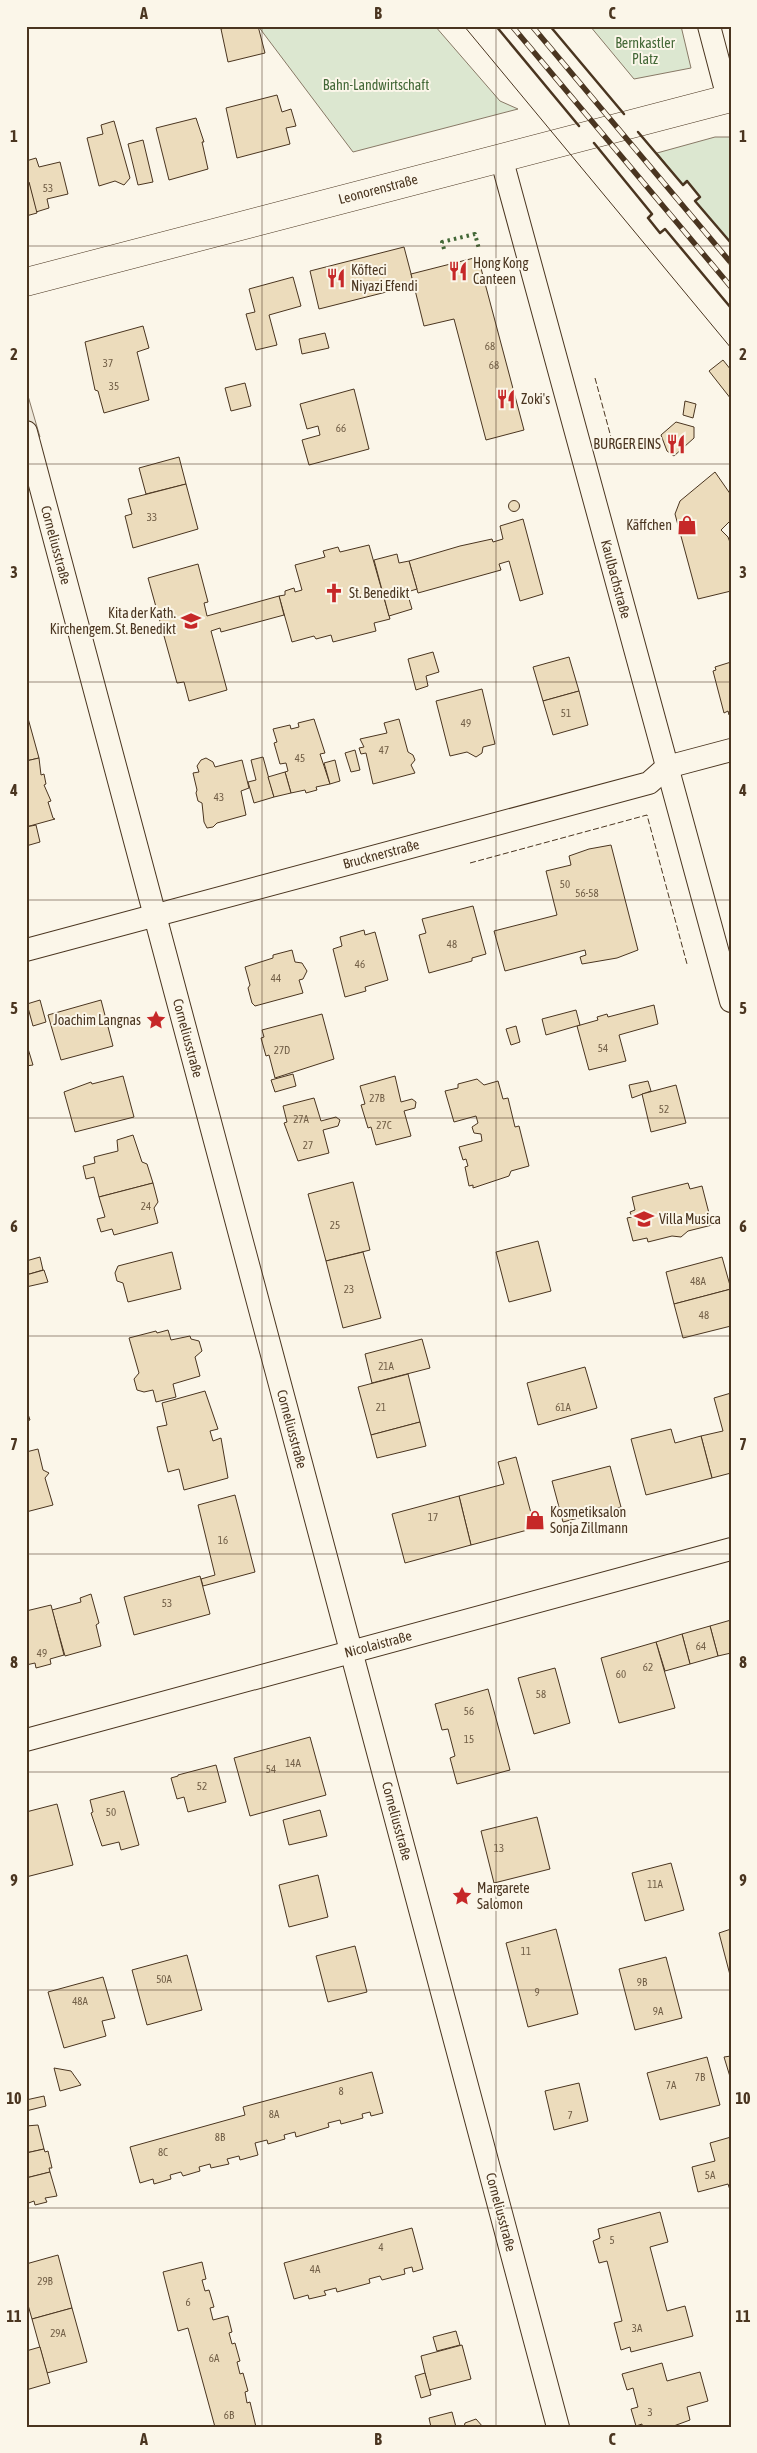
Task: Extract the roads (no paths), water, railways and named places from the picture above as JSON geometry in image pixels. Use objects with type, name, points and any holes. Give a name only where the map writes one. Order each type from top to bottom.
[{"type":"main road","name":"Leonorenstraße","points":[[26,282],[730,98]]},
{"type":"street","points":[[709,26],[730,98]]},
{"type":"street","name":"Kaulbachstraße","points":[[501,157],[731,1001]]},
{"type":"street","name":"Corneliusstraße","points":[[26,432],[558,2427]]},
{"type":"street","name":"Brucknerstraße","points":[[26,950],[648,783],[667,767],[731,750]]},
{"type":"street","name":"Nicolaistraße","points":[[26,1740],[731,1550]]},
{"type":"tram line","points":[[464,26],[731,348]]},
{"type":"railway","points":[[512,26],[731,287]]},
{"type":"railway","points":[[532,26],[731,263]]},
{"type":"place","name":"Hong Kong Canteen","points":[[458,271]]},
{"type":"place","name":"Köfteci Niyazi Efendi","points":[[336,278]]},
{"type":"place","name":"Zoki's","points":[[506,399]]},
{"type":"place","name":"BURGER EINS","points":[[676,444]]},
{"type":"place","name":"Käffchen","points":[[687,525]]},
{"type":"place","name":"St. Benedikt","points":[[334,593]]},
{"type":"place","name":"Kita der Kath. Kirchengem. St. Benedikt","points":[[191,621]]},
{"type":"place","name":"Joachim Langnas","points":[[156,1020]]},
{"type":"place","name":"Villa Musica","points":[[644,1219]]},
{"type":"place","name":"Kosmetiksalon Sonja Zillmann","points":[[535,1520]]},
{"type":"place","name":"Margarete Salomon","points":[[462,1896]]},
{"type":"park label","name":"Bernkastler Platz","points":[[645,52]]},
{"type":"park label","name":"Bahn-Landwirtschaft","points":[[376,85]]}]
